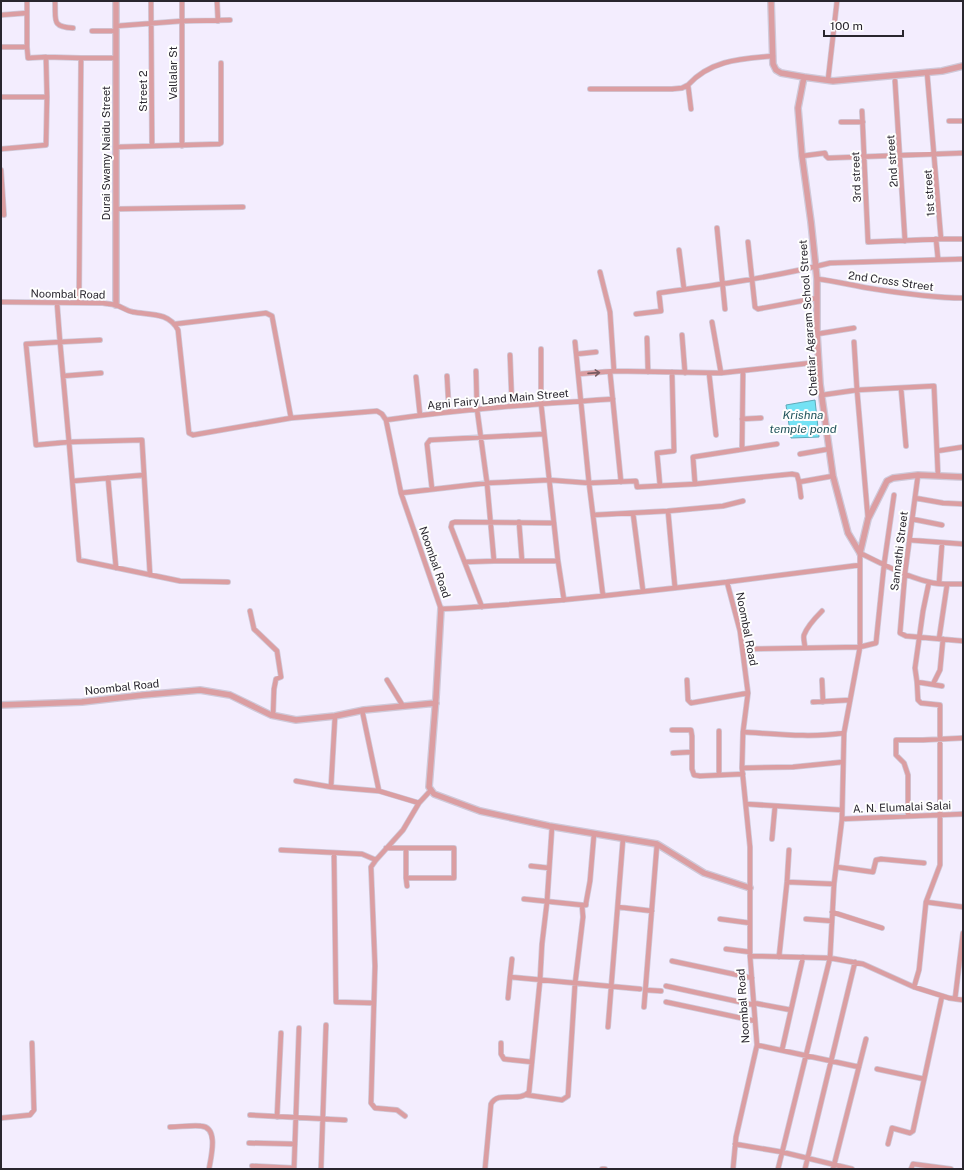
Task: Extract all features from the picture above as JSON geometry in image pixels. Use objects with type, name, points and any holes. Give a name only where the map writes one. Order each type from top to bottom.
[{"type":"street","points":[[27,1],[28,58],[115,58]]},
{"type":"street","points":[[55,1],[56,22],[58,26],[61,28],[73,28]]},
{"type":"street","name":"Durai Swamy Naidu Street","points":[[116,1],[116,305]]},
{"type":"street","name":"Street 2","points":[[151,1],[152,146]]},
{"type":"street","name":"Vallalar St","points":[[182,1],[182,146]]},
{"type":"street","points":[[217,1],[218,20]]},
{"type":"street","points":[[771,1],[773,64],[776,70],[781,73],[828,80],[942,71],[963,66]]},
{"type":"street","points":[[828,80],[837,1]]},
{"type":"street","points":[[1,14],[27,13]]},
{"type":"street","points":[[92,31],[182,21],[230,20]]},
{"type":"street","points":[[1,47],[27,47]]},
{"type":"street","points":[[590,89],[682,88],[711,67],[718,64],[735,60],[773,56]]},
{"type":"street","points":[[1,148],[46,145],[46,57]]},
{"type":"street","points":[[79,303],[81,58]]},
{"type":"street","points":[[116,147],[182,146],[221,143],[221,63]]},
{"type":"street","name":"1st street","points":[[927,72],[935,153],[939,239],[938,259]]},
{"type":"street","name":"Chettiar Agaram School Street","points":[[804,77],[798,108],[802,156],[817,279],[817,334],[822,395],[833,476],[848,533],[860,553]]},
{"type":"street","name":"2nd street","points":[[895,81],[901,154],[905,241]]},
{"type":"street","points":[[688,85],[691,109]]},
{"type":"street","points":[[1,97],[47,98]]},
{"type":"street","name":"3rd street","points":[[862,111],[868,242],[905,241]]},
{"type":"street","points":[[949,121],[963,121]]},
{"type":"street","points":[[841,122],[863,122]]},
{"type":"street","points":[[802,156],[825,153],[828,158],[963,152]]},
{"type":"street","points":[[1,170],[4,215]]},
{"type":"street","points":[[116,209],[243,207]]},
{"type":"street","points":[[717,228],[725,309]]},
{"type":"street","points":[[905,241],[963,239]]},
{"type":"street","points":[[748,242],[755,307],[758,309],[817,298]]},
{"type":"street","points":[[679,250],[684,289]]},
{"type":"street","points":[[636,314],[661,311],[659,292],[752,280],[816,268],[830,263],[963,259]]},
{"type":"street","points":[[600,272],[610,312],[613,399],[621,482]]},
{"type":"street","name":"2nd Cross Street","points":[[817,279],[942,298],[963,298]]},
{"type":"street","name":"Noombal Road","points":[[1,302],[116,305],[132,312],[162,315],[175,324]]},
{"type":"street","points":[[57,303],[79,560],[180,581],[228,582]]},
{"type":"street","points":[[291,418],[272,316],[266,313],[175,324],[178,330],[189,433],[193,435],[291,418],[377,411],[382,414],[386,420]]},
{"type":"street","points":[[712,322],[721,373]]},
{"type":"street","points":[[817,334],[854,328]]},
{"type":"street","points":[[682,335],[685,373]]},
{"type":"street","points":[[647,338],[648,372]]},
{"type":"street","points":[[100,340],[26,344],[36,445],[70,442],[142,440],[150,575]]},
{"type":"street","points":[[575,342],[589,484],[603,596]]},
{"type":"street","points":[[854,342],[868,519]]},
{"type":"street","points":[[541,349],[541,403],[558,561],[564,600]]},
{"type":"street","points":[[577,354],[596,352]]},
{"type":"street","points":[[510,355],[512,406]]},
{"type":"street","points":[[578,374],[612,371],[721,373],[819,362]]},
{"type":"street","points":[[476,371],[478,409],[487,483],[494,561]]},
{"type":"street","points":[[742,449],[743,371]]},
{"type":"street","points":[[660,486],[657,453],[674,451],[672,372]]},
{"type":"street","points":[[63,376],[101,373]]},
{"type":"street","points":[[709,373],[716,435]]},
{"type":"street","points":[[447,376],[449,411]]},
{"type":"street","points":[[416,377],[420,415]]},
{"type":"street","points":[[822,395],[857,390],[934,386],[938,475]]},
{"type":"street","points":[[901,388],[906,446]]},
{"type":"street","name":"Agni Fairy Land Main Street","points":[[386,420],[449,411],[541,403],[613,399]]},
{"type":"street","points":[[742,419],[761,418]]},
{"type":"street","name":"Noombal Road","points":[[386,420],[401,493],[441,609],[564,600],[727,582],[743,649],[748,693],[743,732],[742,768],[750,847],[750,954],[757,1045],[736,1137],[733,1169]]},
{"type":"street","points":[[432,489],[426,444],[430,440],[544,434]]},
{"type":"street","points":[[695,484],[693,457],[777,444]]},
{"type":"street","points":[[937,451],[963,447]]},
{"type":"street","points":[[800,454],[829,450]]},
{"type":"street","points":[[401,493],[487,483],[549,480],[589,484],[636,481],[637,487],[695,484],[792,474],[797,475],[801,497]]},
{"type":"street","points":[[73,481],[144,475]]},
{"type":"street","points":[[778,1169],[830,958],[834,884],[842,819],[844,733],[860,647],[860,553],[868,519],[886,481],[893,478],[918,475],[963,477]]},
{"type":"street","name":"Sannathi Street","points":[[918,475],[905,573],[900,630],[902,635],[918,637]]},
{"type":"street","points":[[799,482],[833,476]]},
{"type":"street","points":[[108,478],[116,568]]},
{"type":"street","points":[[743,649],[860,647],[874,644],[877,640],[884,565],[894,495]]},
{"type":"street","points":[[915,498],[944,503],[963,504]]},
{"type":"street","points":[[593,515],[723,506],[743,501]]},
{"type":"street","points":[[668,511],[675,588]]},
{"type":"street","points":[[634,513],[643,592]]},
{"type":"street","points":[[912,519],[942,525]]},
{"type":"street","points":[[519,522],[522,561]]},
{"type":"street","points":[[482,607],[451,527],[452,523],[554,523]]},
{"type":"street","points":[[909,540],[963,544]]},
{"type":"street","points":[[939,584],[942,544]]},
{"type":"street","points":[[860,553],[884,565],[929,582],[947,585],[963,584]]},
{"type":"street","points":[[465,562],[558,561]]},
{"type":"street","points":[[727,582],[860,565]]},
{"type":"street","points":[[914,987],[919,970],[926,902],[940,865],[940,705],[920,702],[918,698],[915,668],[918,637],[929,582]]},
{"type":"street","points":[[933,684],[940,670],[941,639],[947,585]]},
{"type":"street","points":[[441,609],[436,703],[429,787],[434,794],[480,811],[552,827],[657,844],[704,873],[750,888]]},
{"type":"street","points":[[250,611],[254,629],[277,651],[281,678],[276,679],[273,716]]},
{"type":"street","points":[[805,648],[805,634],[812,621],[822,611]]},
{"type":"street","points":[[918,637],[963,641]]},
{"type":"street","points":[[387,680],[403,706]]},
{"type":"street","points":[[687,680],[688,700],[691,703],[748,693]]},
{"type":"street","points":[[822,680],[823,702]]},
{"type":"street","points":[[917,682],[942,686]]},
{"type":"street","name":"Noombal Road","points":[[1,705],[82,702],[200,690],[233,696],[273,716],[292,720],[335,716],[362,710],[436,703]]},
{"type":"street","points":[[813,702],[850,700]]},
{"type":"street","points":[[362,710],[379,791]]},
{"type":"street","points":[[331,787],[335,716]]},
{"type":"street","points":[[672,730],[691,730],[692,769],[694,775],[743,774]]},
{"type":"street","points":[[719,731],[720,775]]},
{"type":"street","points":[[743,732],[805,736],[825,736],[844,733]]},
{"type":"street","points":[[908,815],[908,775],[904,764],[896,755],[896,740],[963,738]]},
{"type":"street","points":[[673,753],[692,752]]},
{"type":"street","points":[[742,768],[793,767],[843,762]]},
{"type":"street","points":[[296,781],[331,787],[379,791],[419,803]]},
{"type":"street","points":[[405,1116],[397,1110],[375,1108],[371,1103],[375,966],[371,867],[403,830],[419,803],[431,790]]},
{"type":"street","points":[[746,804],[752,806],[842,810]]},
{"type":"street","points":[[772,839],[776,806]]},
{"type":"street","name":"A. N. Elumalai Salai","points":[[842,819],[908,815],[963,814]]},
{"type":"street","points":[[527,1095],[530,1088],[547,902],[552,827]]},
{"type":"street","points":[[524,899],[586,905],[594,834]]},
{"type":"street","points":[[608,1027],[623,839]]},
{"type":"street","points":[[644,1007],[657,844]]},
{"type":"street","points":[[386,848],[454,848],[454,878],[406,878]]},
{"type":"street","points":[[406,848],[407,886]]},
{"type":"street","points":[[281,850],[362,854],[376,860]]},
{"type":"street","points":[[779,957],[789,850]]},
{"type":"street","points":[[334,852],[336,1002],[373,1003]]},
{"type":"street","points":[[837,867],[873,872],[876,860],[881,859],[924,863]]},
{"type":"street","points":[[531,866],[549,868]]},
{"type":"street","points":[[787,882],[834,884]]},
{"type":"street","points":[[926,902],[963,907]]},
{"type":"street","points":[[485,1169],[491,1104],[493,1100],[497,1098],[527,1095],[562,1100],[568,1096],[575,984],[583,917],[582,905]]},
{"type":"street","points":[[618,907],[652,911]]},
{"type":"street","points":[[832,912],[882,928]]},
{"type":"street","points":[[720,919],[750,922]]},
{"type":"street","points":[[806,920],[832,921]]},
{"type":"street","points":[[955,999],[963,933]]},
{"type":"street","points":[[726,949],[750,954],[779,957],[830,958],[855,962],[863,964],[914,987],[942,996],[963,1000]]},
{"type":"street","points":[[782,1050],[804,957]]},
{"type":"street","points":[[508,998],[512,959]]},
{"type":"street","points":[[672,961],[752,978]]},
{"type":"street","points":[[805,1169],[855,962]]},
{"type":"street","points":[[510,977],[640,989]]},
{"type":"street","points":[[666,986],[791,1010]]},
{"type":"street","points":[[646,990],[661,991]]},
{"type":"street","points":[[888,1144],[892,1128],[910,1132],[912,1131],[942,996]]},
{"type":"street","points":[[666,1002],[755,1021]]},
{"type":"street","points":[[321,1169],[326,1025]]},
{"type":"street","points":[[252,1166],[294,1168],[299,1028]]},
{"type":"street","points":[[277,1117],[281,1034]]},
{"type":"street","points":[[834,1167],[866,1039]]},
{"type":"street","points":[[1,1118],[30,1115],[34,1110],[32,1043]]},
{"type":"street","points":[[501,1043],[501,1054],[504,1059],[532,1062]]},
{"type":"street","points":[[757,1045],[859,1067]]},
{"type":"street","points":[[877,1069],[924,1079]]},
{"type":"street","points":[[250,1115],[345,1120]]},
{"type":"street","points":[[170,1127],[203,1125],[209,1128],[212,1135],[212,1146],[209,1169]]},
{"type":"street","points":[[249,1143],[295,1144]]},
{"type":"street","points":[[735,1144],[782,1152],[808,1158],[834,1167],[852,1169]]},
{"type":"street","points":[[911,1169],[913,1164],[952,1169]]},
{"type":"water","name":"Krishna temple pond","points":[[815,400],[819,437],[791,438],[786,405]]}]
